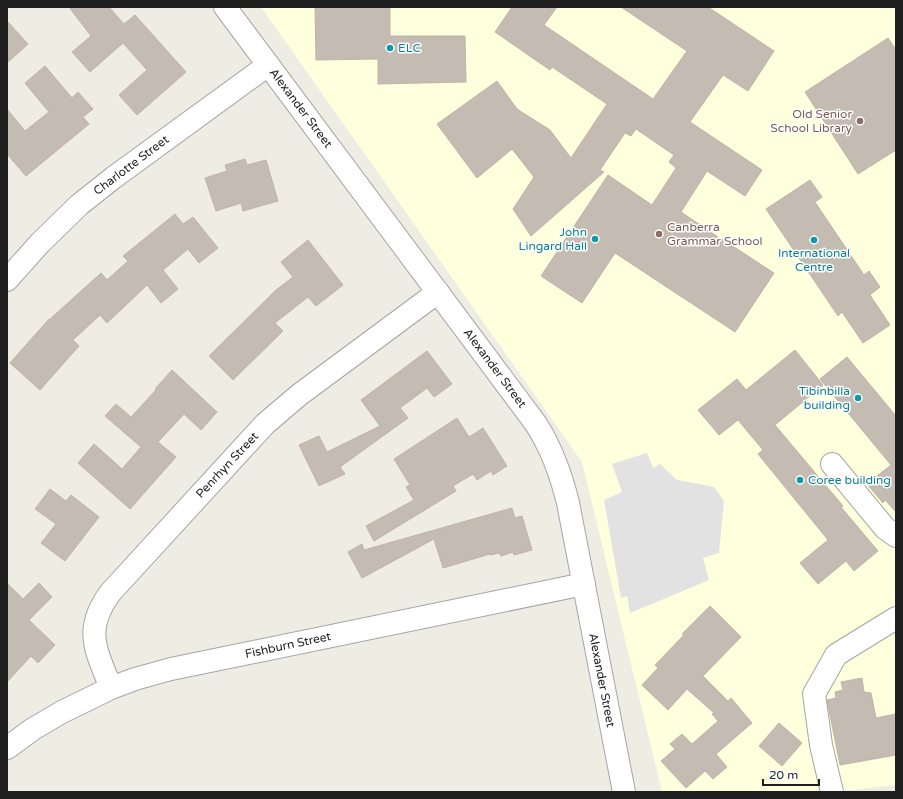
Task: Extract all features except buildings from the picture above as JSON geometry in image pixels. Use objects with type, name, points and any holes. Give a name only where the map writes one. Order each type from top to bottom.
[{"type":"street","name":"Alexander Street","points":[[225,7],[536,424],[546,440],[562,476],[624,792]]},
{"type":"street","name":"Charlotte Street","points":[[7,280],[40,243],[79,205],[113,178],[268,65]]},
{"type":"street","name":"Penrhyn Street","points":[[111,688],[96,650],[94,625],[102,605],[110,594],[248,441],[270,420],[299,395],[438,292]]},
{"type":"street","points":[[832,464],[885,528],[896,536]]},
{"type":"street","name":"Fishburn Street","points":[[7,748],[62,712],[111,688],[135,679],[171,669],[584,584]]},
{"type":"street","points":[[832,792],[821,745],[814,694],[836,656],[896,618]]},
{"type":"shaded area","name":"Canberra Grammar School","points":[[261,7],[896,7],[896,785],[833,792],[662,792],[582,462]]},
{"type":"shaded area","points":[[647,453],[653,468],[660,464],[677,480],[714,487],[724,501],[719,553],[703,558],[709,580],[630,613],[627,596],[621,598],[604,500],[622,492],[612,464]]},
{"type":"place","name":"ELC","points":[[390,48]]},
{"type":"place","name":"Old Senior School Library","points":[[860,121]]},
{"type":"place","name":"Canberra Grammar School","points":[[659,234]]},
{"type":"place","name":"John Lingard Hall","points":[[595,239]]},
{"type":"place","name":"International Centre","points":[[814,240]]},
{"type":"place","name":"Tibinbilla building","points":[[858,398]]},
{"type":"place","name":"Coree building","points":[[800,480]]}]
